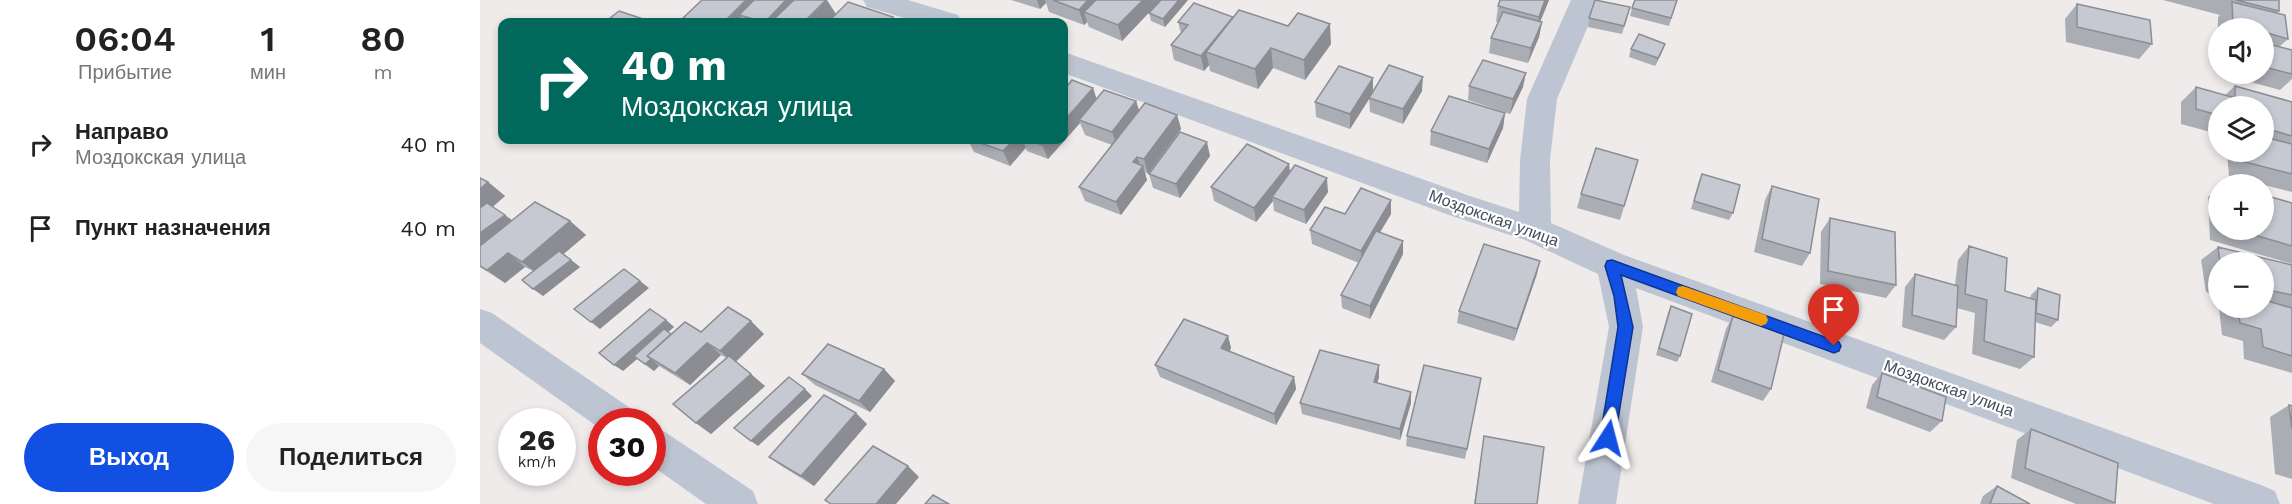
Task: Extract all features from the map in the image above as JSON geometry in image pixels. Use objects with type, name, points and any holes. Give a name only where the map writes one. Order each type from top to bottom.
[{"type":"street","points":[[877,0],[935,18]]},
{"type":"street","points":[[1535,230],[1535,160],[1542,99],[1584,0]]},
{"type":"street","name":"Моздокская улица","points":[[1068,63],[1460,206],[1535,230],[1612,266],[2189,490],[2261,504]]},
{"type":"street","points":[[1597,504],[1626,327],[1621,296],[1612,266]]},
{"type":"street","points":[[480,324],[600,408]]},
{"type":"street","points":[[666,454],[739,504]]},
{"type":"building","points":[[702,0],[746,0],[728,18],[683,18]]},
{"type":"building","points":[[754,0],[786,0],[769,18],[750,18],[739,15]]},
{"type":"building","points":[[794,0],[826,0],[808,18],[775,18]]},
{"type":"building","points":[[1053,0],[1088,0],[1079,10]]},
{"type":"building","points":[[1096,0],[1143,0],[1118,25],[1084,12]]},
{"type":"building","points":[[1161,0],[1179,0],[1163,19],[1149,13]]},
{"type":"building","points":[[1500,0],[1545,0],[1539,17],[1498,6]]},
{"type":"building","points":[[1595,0],[1630,7],[1624,26],[1589,18]]},
{"type":"building","points":[[1635,0],[1677,0],[1671,18],[1632,8]]},
{"type":"building","points":[[2236,0],[2279,0],[2279,11]]},
{"type":"building","points":[[848,2],[893,17],[892,18],[832,18]]},
{"type":"building","points":[[2232,2],[2285,15],[2288,39],[2274,35],[2274,18],[2233,18]]},
{"type":"building","points":[[1194,3],[1233,17],[1201,56],[1171,45],[1188,25],[1178,22]]},
{"type":"building","points":[[2077,4],[2150,20],[2152,44],[2077,27]]},
{"type":"building","points":[[1239,10],[1288,26],[1298,13],[1330,24],[1304,60],[1271,48],[1255,69],[1206,52]]},
{"type":"building","points":[[619,11],[640,18],[610,18]]},
{"type":"building","points":[[1503,12],[1542,22],[1531,48],[1491,38]]},
{"type":"building","points":[[1639,34],[1665,44],[1658,58],[1631,49]]},
{"type":"building","points":[[2274,46],[2292,50],[2292,74],[2274,70]]},
{"type":"building","points":[[1483,60],[1526,73],[1513,99],[1469,86]]},
{"type":"building","points":[[1389,65],[1423,77],[1403,109],[1369,98]]},
{"type":"building","points":[[1339,66],[1373,78],[1350,114],[1315,102]]},
{"type":"building","points":[[1072,80],[1093,88],[1068,116],[1068,85]]},
{"type":"building","points":[[2235,86],[2271,96],[2235,96]]},
{"type":"building","points":[[2196,87],[2228,96],[2208,96],[2208,112],[2196,109]]},
{"type":"building","points":[[1104,90],[1136,101],[1112,132],[1079,120]]},
{"type":"building","points":[[1449,96],[1505,113],[1489,149],[1431,131]]},
{"type":"building","points":[[2274,97],[2292,102],[2292,136],[2274,131]]},
{"type":"building","points":[[1145,103],[1177,115],[1144,159],[1137,157],[1133,162],[1143,166],[1116,202],[1079,187]]},
{"type":"building","points":[[1180,132],[1207,142],[1176,184],[1149,174]]},
{"type":"building","points":[[2274,140],[2292,144],[2292,174],[2245,162],[2274,162]]},
{"type":"building","points":[[983,144],[1010,144],[1003,151]]},
{"type":"building","points":[[1247,144],[1289,164],[1254,208],[1211,187]]},
{"type":"building","points":[[1596,148],[1638,160],[1624,206],[1581,194]]},
{"type":"building","points":[[1295,165],[1327,178],[1304,210],[1272,197]]},
{"type":"building","points":[[1702,174],[1740,185],[1733,213],[1694,201]]},
{"type":"building","points":[[480,178],[488,182],[480,189]]},
{"type":"building","points":[[1772,186],[1819,199],[1810,253],[1762,239]]},
{"type":"building","points":[[1361,188],[1391,200],[1361,251],[1310,230],[1325,207],[1345,214]]},
{"type":"building","points":[[2274,198],[2292,203],[2292,246],[2271,240],[2274,240]]},
{"type":"building","points":[[535,202],[570,221],[522,262],[508,253],[487,270],[480,266],[480,246]]},
{"type":"building","points":[[487,203],[505,215],[480,233],[480,208]]},
{"type":"building","points":[[1830,218],[1895,232],[1896,285],[1828,271]]},
{"type":"building","points":[[1376,231],[1403,241],[1370,306],[1341,295]]},
{"type":"building","points":[[1484,244],[1540,261],[1517,329],[1459,311]]},
{"type":"building","points":[[1969,246],[2007,258],[2005,291],[2036,300],[2034,357],[1984,341],[1987,300],[1965,294]]},
{"type":"building","points":[[2218,247],[2239,252],[2219,252]]},
{"type":"building","points":[[559,251],[571,260],[533,289],[522,280]]},
{"type":"building","points":[[2274,261],[2292,265],[2292,295],[2274,291]]},
{"type":"building","points":[[624,269],[640,281],[591,322],[574,309]]},
{"type":"building","points":[[1915,274],[1958,286],[1956,327],[1912,315]]},
{"type":"building","points":[[2038,288],[2060,295],[2058,320],[2036,313]]},
{"type":"building","points":[[2274,303],[2292,308],[2292,356],[2263,347],[2261,329],[2240,323],[2239,318],[2274,318]]},
{"type":"building","points":[[1671,306],[1692,314],[1680,356],[1659,348]]},
{"type":"building","points":[[728,307],[751,321],[720,351],[707,343],[675,373],[647,356],[685,322],[701,332]]},
{"type":"building","points":[[650,309],[666,320],[614,365],[599,353]]},
{"type":"building","points":[[1733,316],[1784,334],[1771,389],[1718,370]]},
{"type":"building","points":[[1184,319],[1228,336],[1221,348],[1294,377],[1274,414],[1155,365]]},
{"type":"building","points":[[664,329],[671,334],[647,356],[651,359],[645,364],[634,356]]},
{"type":"building","points":[[828,344],[884,369],[859,401],[802,374]]},
{"type":"building","points":[[1320,350],[1379,365],[1374,382],[1411,392],[1400,429],[1300,403]]},
{"type":"building","points":[[729,356],[751,374],[696,423],[673,404]]},
{"type":"building","points":[[1424,365],[1481,378],[1467,449],[1407,436]]},
{"type":"building","points":[[1882,373],[1946,397],[1942,421],[1877,397]]},
{"type":"building","points":[[789,377],[805,389],[751,441],[734,428]]},
{"type":"building","points":[[824,395],[856,413],[801,476],[769,457]]},
{"type":"building","points":[[2289,405],[2292,406],[2292,429]]},
{"type":"building","points":[[2031,429],[2118,463],[2115,503],[2025,468]]},
{"type":"building","points":[[1484,436],[1544,447],[1537,504],[1475,504]]},
{"type":"building","points":[[873,446],[908,466],[876,504],[831,504],[825,500]]},
{"type":"building","points":[[1997,486],[2030,504],[1990,504]]},
{"type":"building","points":[[933,495],[949,504],[925,504]]},
{"type":"slow traffic","points":[[1683,292],[1761,320]]},
{"type":"route","points":[[1608,438],[1626,327],[1621,296],[1612,266],[1834,346]]}]
